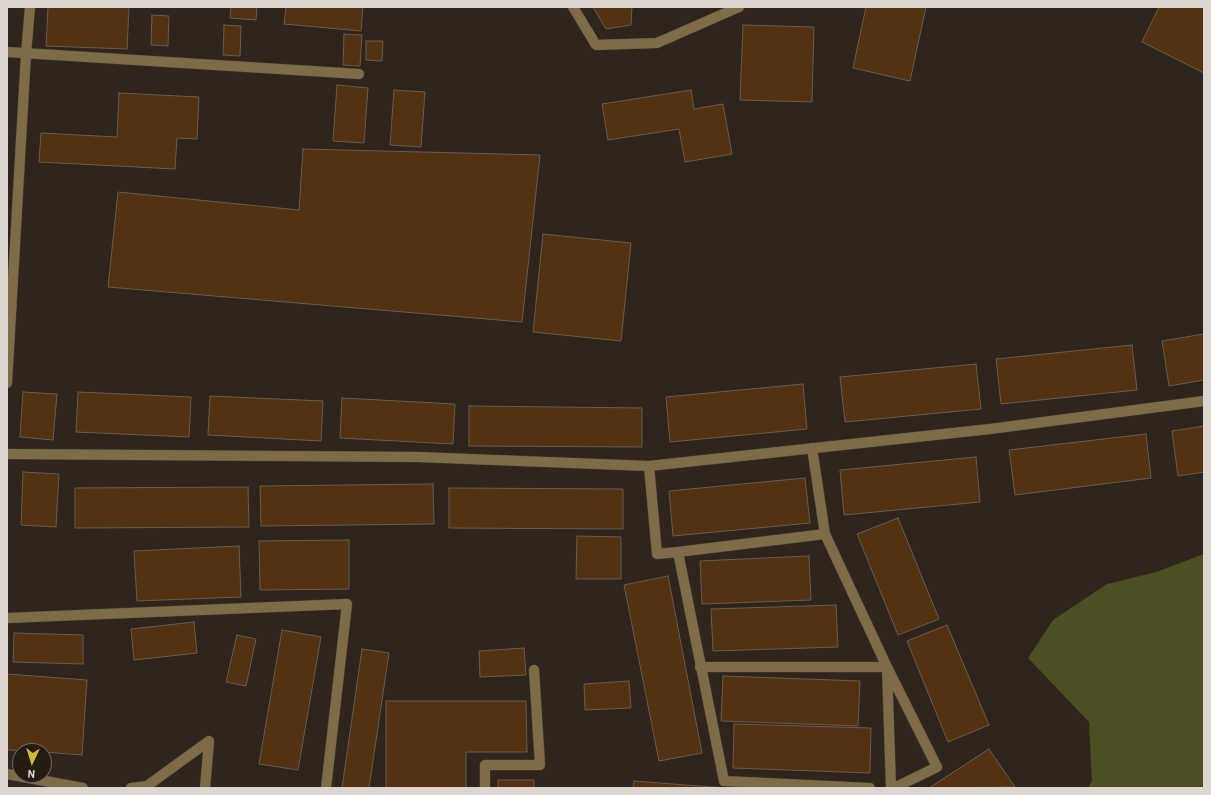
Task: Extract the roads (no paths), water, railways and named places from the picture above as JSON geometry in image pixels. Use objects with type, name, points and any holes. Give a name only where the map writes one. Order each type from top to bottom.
[{"type":"street","points":[[7,383],[30,7]]},
{"type":"street","points":[[573,7],[596,45],[658,44],[739,7]]},
{"type":"street","points":[[7,52],[360,74]]},
{"type":"street","points":[[7,454],[418,457],[649,466],[990,429],[1204,401]]},
{"type":"street","points":[[812,448],[825,534],[887,666],[937,767],[893,788],[887,666]]},
{"type":"street","points":[[649,466],[657,554],[825,534]]},
{"type":"street","points":[[678,552],[724,781],[870,788]]},
{"type":"street","points":[[7,618],[347,604],[326,788]]},
{"type":"street","points":[[700,667],[887,666]]},
{"type":"street","points":[[484,788],[485,765],[540,765],[534,670]]},
{"type":"street","points":[[131,788],[147,786],[209,741],[205,788]]},
{"type":"street","points":[[7,774],[83,788]]}]
